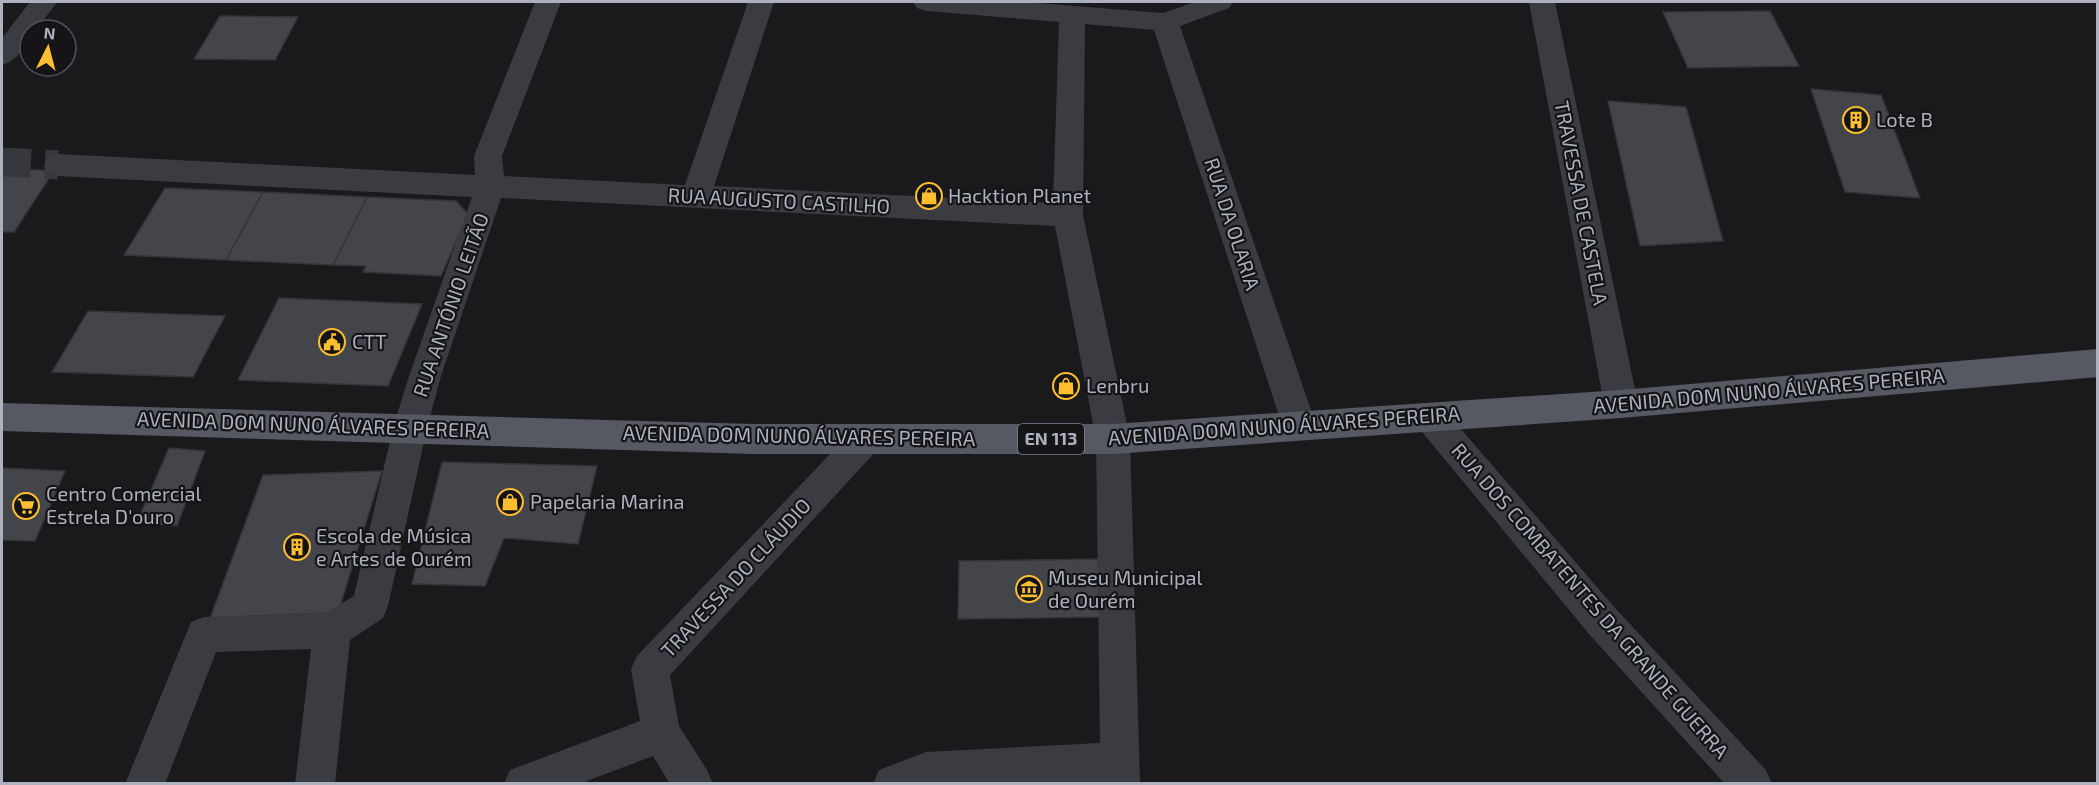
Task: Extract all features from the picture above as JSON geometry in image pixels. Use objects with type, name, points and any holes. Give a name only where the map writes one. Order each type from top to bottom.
[{"type":"main road","name":"AVENIDA DOM NUNO ÁLVARES PEREIRA","points":[[2,417],[753,439],[1113,439],[1621,404],[2097,363]]},
{"type":"street","points":[[2,56],[44,2]]},
{"type":"street","name":"RUA ANTÓNIO LEITÃO","points":[[332,630],[370,606],[410,428],[425,376],[490,188],[488,156],[548,2]]},
{"type":"street","points":[[696,197],[761,2]]},
{"type":"street","points":[[926,2],[1165,22],[1220,2]]},
{"type":"street","name":"TRAVESSA DE CASTELA","points":[[1542,2],[1621,404]]},
{"type":"street","points":[[893,783],[926,772],[1120,772],[1113,439],[1068,215],[1072,14]]},
{"type":"street","name":"RUA DA OLARIA","points":[[1165,22],[1299,425]]},
{"type":"street","name":"RUA AUGUSTO CASTILHO","points":[[58,165],[1068,215]]},
{"type":"street","name":"RUA DOS COMBATENTES DA GRANDE GUERRA","points":[[1430,417],[1602,621],[1752,783]]},
{"type":"street","name":"TRAVESSA DO CLÁUDIO","points":[[660,733],[650,669],[866,439]]},
{"type":"street","points":[[145,783],[204,635],[332,630],[315,783]]},
{"type":"street","points":[[524,783],[660,733],[693,783]]},
{"type":"building","points":[[1770,11],[1799,66],[1688,68],[1663,12]]},
{"type":"building","points":[[220,16],[298,17],[275,60],[194,59]]},
{"type":"building","name":"Lote B","points":[[1811,89],[1881,95],[1920,198],[1845,192]]},
{"type":"building","points":[[1608,101],[1686,107],[1723,241],[1640,246]]},
{"type":"building","points":[[2,168],[54,171],[14,232],[2,232]]},
{"type":"building","points":[[165,188],[263,192],[226,260],[124,255]]},
{"type":"building","points":[[263,192],[367,197],[333,265],[226,260]]},
{"type":"building","points":[[367,197],[456,201],[468,214],[441,276],[363,272],[366,266],[333,265]]},
{"type":"building","name":"CTT","points":[[279,298],[422,304],[388,386],[238,380]]},
{"type":"building","points":[[88,311],[225,316],[193,377],[52,372]]},
{"type":"building","points":[[169,448],[205,451],[177,526],[137,522]]},
{"type":"building","name":"Papelaria Marina","points":[[442,462],[597,466],[578,544],[504,538],[485,586],[412,584]]},
{"type":"building","name":"Centro Comercial Estrela D'ouro","points":[[2,468],[65,471],[35,541],[2,540]]},
{"type":"building","name":"Escola de Música e Artes de Ourém","points":[[382,471],[336,619],[208,624],[263,475]]},
{"type":"building","name":"Museu Municipal de Ourém","points":[[1098,559],[1101,617],[958,619],[959,561]]},
{"type":"tunnel","points":[[2,162],[58,165]]},
{"type":"place","name":"Lote B","points":[[1856,120]]},
{"type":"place","name":"Hacktion Planet","points":[[929,196]]},
{"type":"place","name":"CTT","points":[[332,342]]},
{"type":"place","name":"Lenbru","points":[[1066,386]]},
{"type":"place","name":"Papelaria Marina","points":[[510,502]]},
{"type":"place","name":"Centro Comercial Estrela D'ouro","points":[[26,506]]},
{"type":"place","name":"Escola de Música e Artes de Ourém","points":[[297,547]]},
{"type":"place","name":"Museu Municipal de Ourém","points":[[1029,589]]}]
